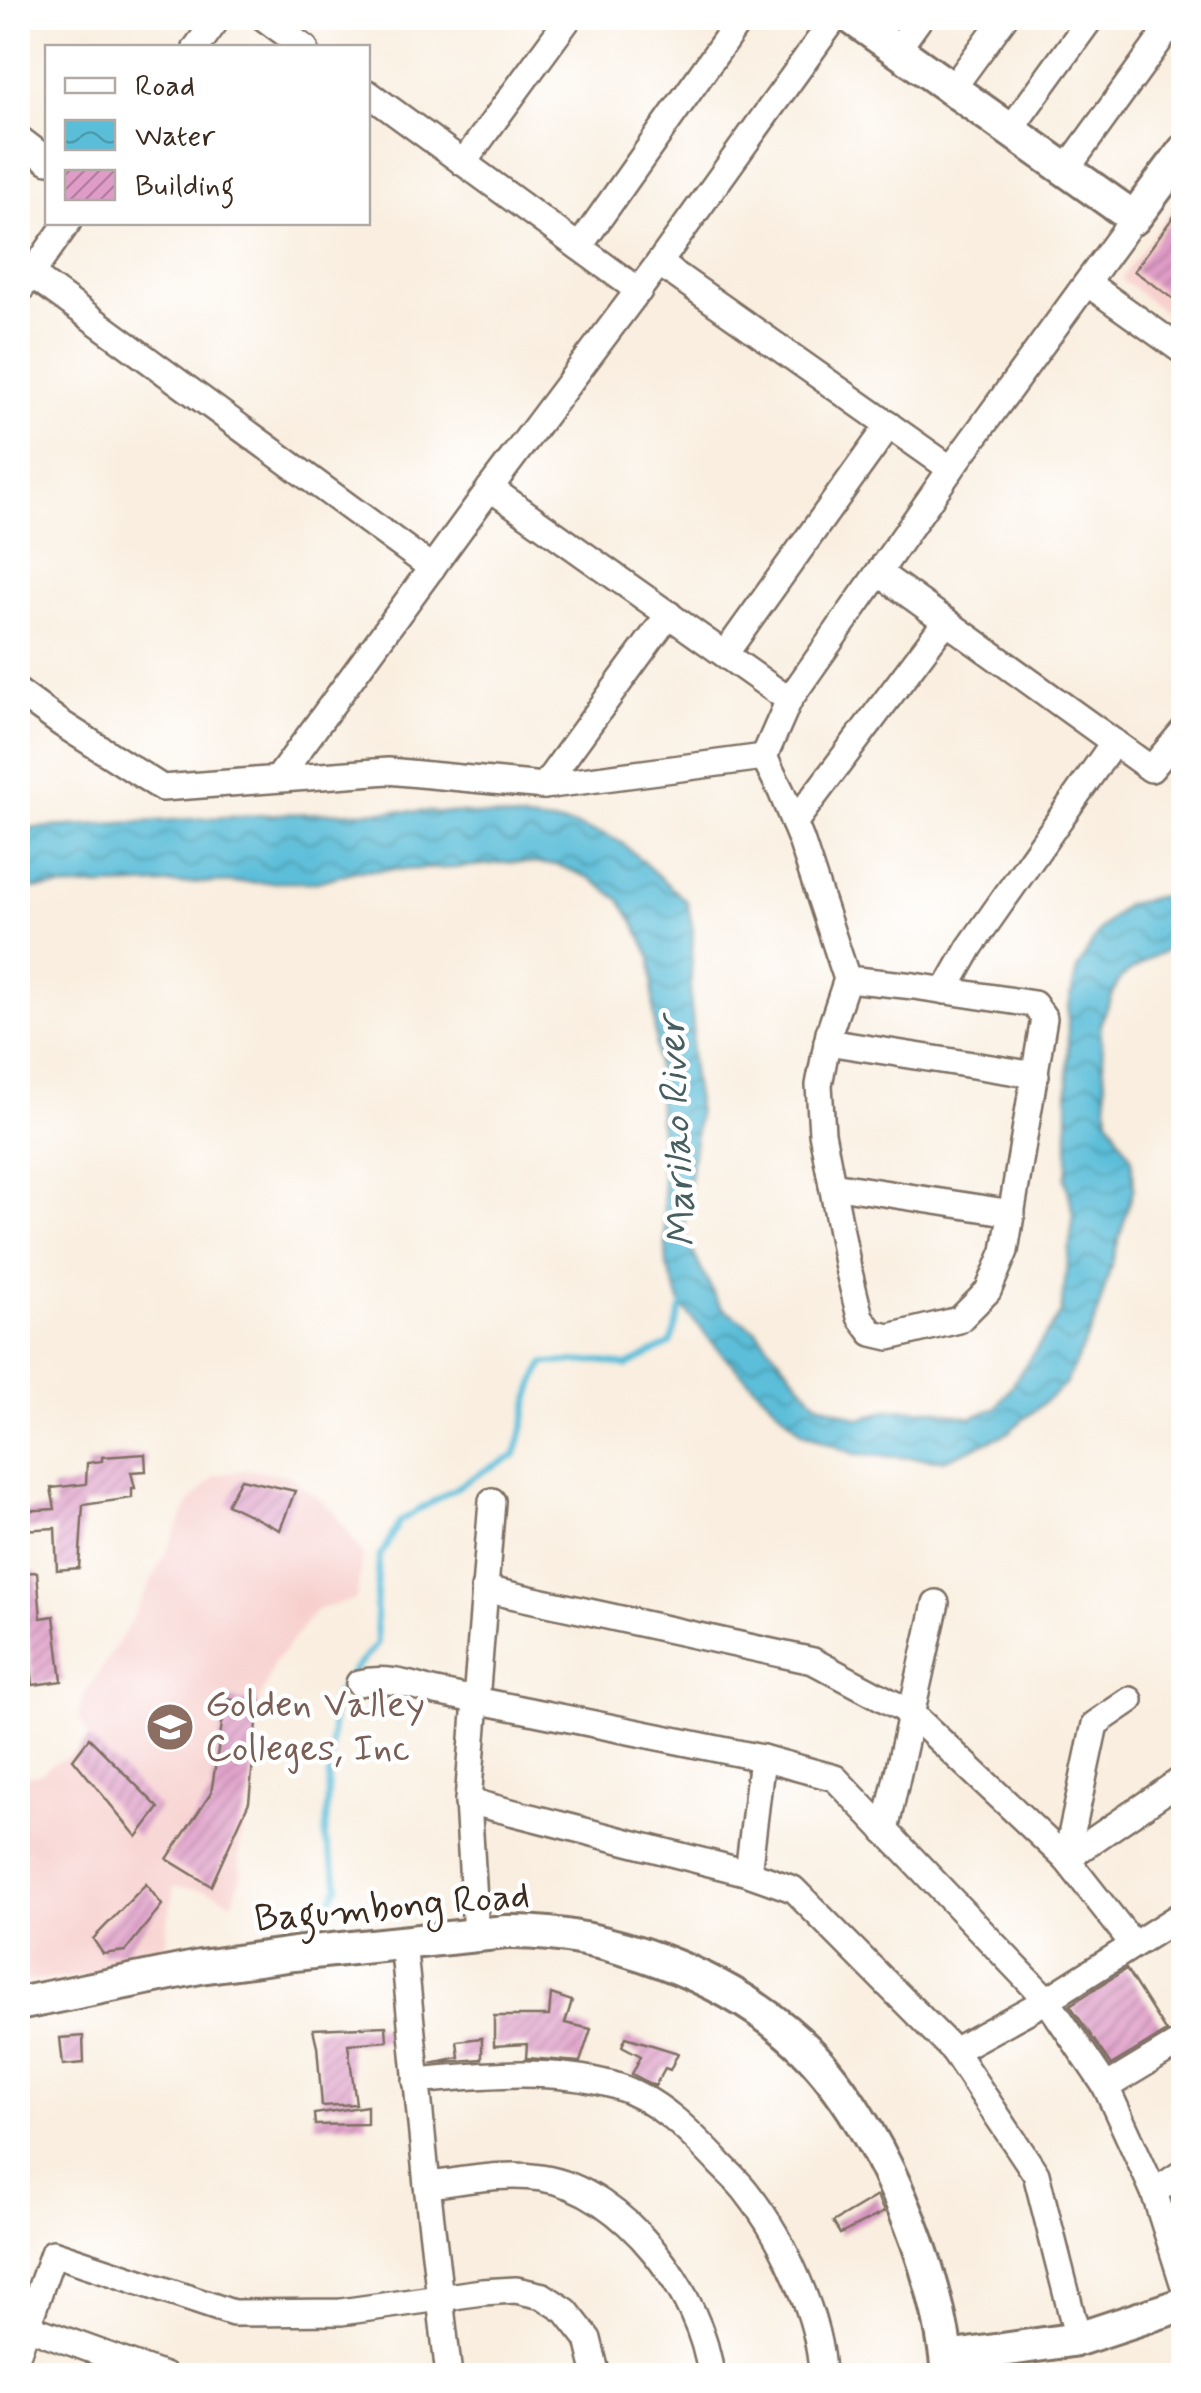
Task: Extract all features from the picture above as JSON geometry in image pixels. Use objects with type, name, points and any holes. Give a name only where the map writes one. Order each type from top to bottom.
[{"type":"street","points":[[198,45],[218,18]]},
{"type":"street","points":[[264,18],[301,45]]},
{"type":"street","points":[[463,163],[569,18]]},
{"type":"street","points":[[579,247],[741,18]]},
{"type":"street","points":[[278,777],[660,263],[835,18]]},
{"type":"street","points":[[852,18],[1134,218]]},
{"type":"street","points":[[897,50],[920,18]]},
{"type":"street","points":[[952,89],[1004,18]]},
{"type":"street","points":[[1010,130],[1091,18]]},
{"type":"street","points":[[1066,170],[1176,18]]},
{"type":"street","points":[[370,94],[639,291]]},
{"type":"street","points":[[18,138],[45,159]]},
{"type":"street","points":[[764,757],[789,700],[1184,152]]},
{"type":"street","points":[[66,225],[24,283],[432,568]]},
{"type":"street","points":[[660,263],[952,469]]},
{"type":"street","points":[[1086,284],[1184,352]]},
{"type":"street","points":[[724,654],[889,425]]},
{"type":"street","points":[[490,488],[789,700]]},
{"type":"street","points":[[878,572],[1151,769],[1184,730]]},
{"type":"street","points":[[544,786],[669,614]]},
{"type":"street","points":[[794,822],[946,621]]},
{"type":"street","points":[[18,692],[162,788],[388,770],[544,786],[764,757]]},
{"type":"street","points":[[945,991],[970,947],[1114,742]]},
{"type":"street","points":[[764,757],[794,822],[847,979],[827,1042],[820,1085],[822,1133],[860,1317],[872,1333],[889,1338],[958,1320],[988,1292],[1005,1251],[1044,1018],[1034,1004],[847,979]]},
{"type":"street","points":[[827,1042],[1036,1075]]},
{"type":"street","points":[[832,1185],[1012,1213]]},
{"type":"street","points":[[476,1934],[468,1800],[492,1501]]},
{"type":"street","points":[[484,1589],[813,1660],[911,1713],[1066,1859],[1133,1944]]},
{"type":"street","points":[[885,1831],[936,1603]]},
{"type":"street","points":[[358,1683],[388,1680],[762,1758],[836,1778],[1047,2000],[1106,2088],[1154,2192],[1184,2286]]},
{"type":"street","points":[[1066,1859],[1095,1724],[1130,1700]]},
{"type":"street","points":[[748,1872],[762,1758]]},
{"type":"street","points":[[1066,1859],[1184,1778]]},
{"type":"street","points":[[468,1800],[748,1872],[793,1889],[954,2051],[1036,2174],[1078,2339]]},
{"type":"street","points":[[954,2051],[1047,2000],[1184,1912]]},
{"type":"street","name":"Bagumbong Road","points":[[18,2004],[200,1967],[476,1934],[558,1935],[644,1956],[704,1980],[759,2011],[802,2045],[822,2068],[858,2117],[893,2181],[921,2254],[947,2366]]},
{"type":"street","points":[[403,1942],[449,2376]]},
{"type":"street","points":[[1106,2088],[1184,2040]]},
{"type":"street","points":[[416,2081],[502,2073],[545,2075],[615,2086],[665,2110],[748,2194],[773,2232],[812,2315],[822,2376]]},
{"type":"street","points":[[1154,2192],[1184,2172]]},
{"type":"street","points":[[426,2185],[505,2176],[542,2178],[575,2187],[602,2203],[659,2257],[682,2291],[699,2329],[711,2376]]},
{"type":"street","points":[[18,2352],[22,2324],[54,2253],[233,2312],[341,2312],[516,2290],[543,2296],[566,2312],[588,2339],[598,2376]]},
{"type":"street","points":[[947,2366],[1078,2339],[1184,2304]]},
{"type":"street","points":[[22,2324],[164,2376]]},
{"type":"shaded area","points":[[1183,195],[1183,327],[1121,279]]},
{"type":"shaded area","name":"Golden Valley Colleges, Inc","points":[[247,1469],[290,1476],[333,1511],[363,1556],[356,1599],[316,1610],[274,1663],[259,1703],[254,1769],[238,1858],[242,1873],[233,1902],[207,1890],[174,1886],[165,1969],[18,1982],[18,1778],[42,1773],[51,1764],[77,1753],[89,1738],[78,1715],[87,1691],[124,1633],[189,1503],[215,1476]]},
{"type":"water","name":"Marilao River","points":[[396,811],[464,813],[571,825],[606,835],[622,843],[687,902],[693,930],[691,1062],[698,1114],[683,1206],[686,1239],[720,1306],[756,1330],[816,1402],[860,1419],[888,1410],[932,1409],[971,1418],[997,1407],[1061,1313],[1074,1214],[1065,1178],[1068,1010],[1077,970],[1099,931],[1125,905],[1183,894],[1183,943],[1120,978],[1100,1024],[1108,1118],[1132,1158],[1134,1187],[1095,1321],[1065,1385],[1006,1434],[944,1460],[855,1454],[803,1433],[724,1356],[682,1306],[667,1266],[651,958],[620,900],[590,878],[558,865],[512,862],[356,871],[317,882],[18,889],[18,829]]},
{"type":"building","points":[[1184,202],[1184,306],[1134,271]]},
{"type":"building","points":[[145,1454],[146,1471],[131,1472],[135,1488],[132,1498],[83,1505],[79,1568],[57,1570],[55,1528],[21,1530],[20,1511],[55,1509],[51,1488],[86,1484],[87,1463],[102,1461],[102,1457]]},
{"type":"building","points":[[241,1479],[295,1491],[280,1530],[227,1504]]},
{"type":"building","points":[[37,1572],[41,1618],[54,1616],[62,1681],[33,1685],[18,1573]]},
{"type":"building","points":[[226,1699],[259,1703],[249,1802],[211,1886],[167,1859],[211,1793]]},
{"type":"building","points":[[89,1738],[159,1808],[137,1837],[73,1759]]},
{"type":"building","points":[[146,1884],[162,1905],[125,1951],[103,1954],[93,1939]]},
{"type":"building","points":[[1126,1969],[1166,2032],[1111,2065],[1070,2005]]},
{"type":"building","points":[[551,1994],[572,2001],[565,2023],[591,2029],[580,2062],[526,2058],[527,2044],[494,2046],[494,2016],[549,2016]]},
{"type":"building","points":[[386,2026],[387,2041],[348,2044],[356,2104],[322,2106],[313,2029]]},
{"type":"building","points":[[83,2036],[84,2063],[63,2065],[60,2038]]},
{"type":"building","points":[[626,2037],[678,2053],[670,2070],[665,2068],[655,2086],[632,2074],[641,2056],[622,2046]]},
{"type":"building","points":[[482,2038],[482,2059],[431,2063],[459,2057],[457,2041]]},
{"type":"building","points":[[367,2106],[367,2124],[315,2125],[314,2114]]},
{"type":"building","points":[[877,2196],[884,2212],[840,2234],[833,2222]]},
{"type":"waterway","points":[[303,1920],[326,1910],[339,1885],[325,1839],[334,1698],[377,1644],[379,1558],[400,1521],[515,1456],[534,1386],[545,1363],[599,1361],[627,1366],[671,1343],[682,1306]]},
{"type":"place","name":"Golden Valley Colleges, Inc","points":[[170,1727]]}]
